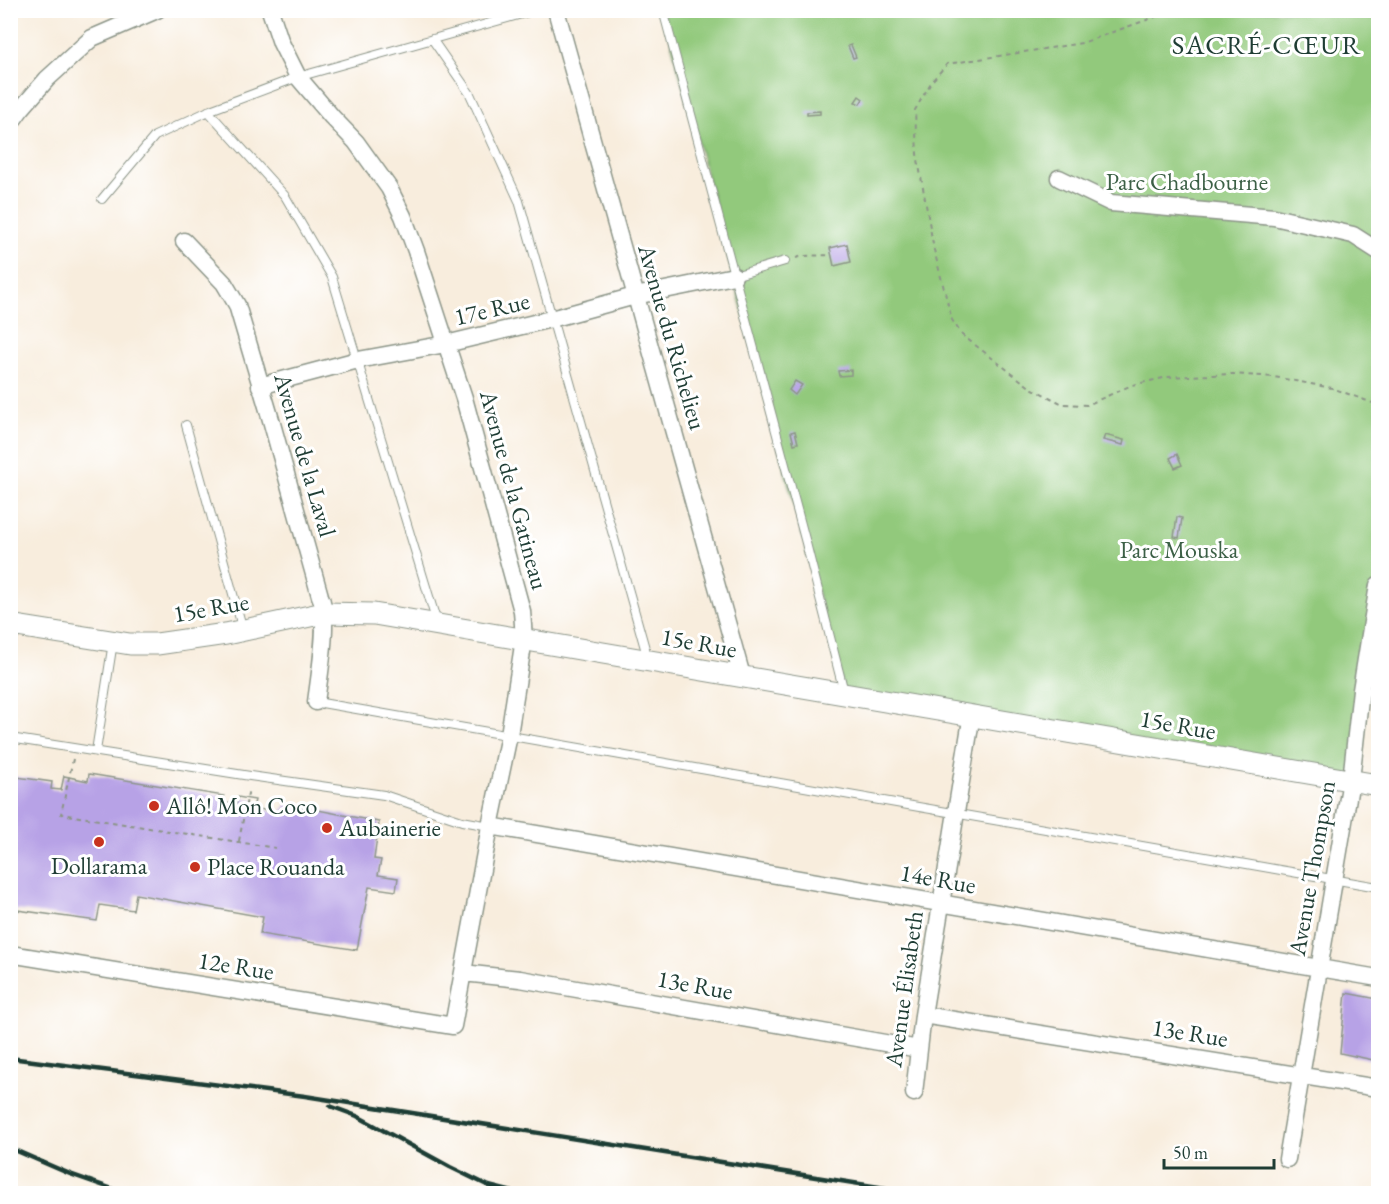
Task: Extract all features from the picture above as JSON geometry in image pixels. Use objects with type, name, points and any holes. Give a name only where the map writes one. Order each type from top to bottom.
[{"type":"street","points":[[10,124],[47,79],[92,38],[157,10]]},
{"type":"street","name":"Avenue de la Gatineau","points":[[270,10],[281,43],[298,77],[356,142],[389,188],[403,216],[464,398],[522,611],[524,639],[509,735],[453,1026]]},
{"type":"street","name":"Avenue du Richelieu","points":[[556,10],[742,676]]},
{"type":"street","points":[[1059,178],[1111,203],[1274,218],[1353,235],[1378,251]]},
{"type":"street","name":"Avenue de la Laval","points":[[184,241],[224,283],[237,305],[324,604],[322,656],[316,702]]},
{"type":"street","name":"17e Rue","points":[[260,386],[358,360],[446,344],[551,320],[635,296],[734,276]]},
{"type":"street","name":"Avenue Thompson","points":[[1287,1159],[1351,780],[1361,690],[1378,585]]},
{"type":"street","name":"15e Rue","points":[[10,625],[113,642],[156,644],[226,634],[324,613],[374,614],[844,692],[1378,785]]},
{"type":"street","name":"Avenue Élisabeth","points":[[914,1093],[922,1015],[972,714]]},
{"type":"street","name":"14e Rue","points":[[490,826],[1378,978]]},
{"type":"street","name":"12e Rue","points":[[10,954],[453,1026]]},
{"type":"street","name":"13e Rue","points":[[463,973],[520,979],[918,1049]]},
{"type":"street","name":"13e Rue","points":[[922,1015],[1378,1088]]},
{"type":"lane","points":[[102,199],[156,136],[208,111],[298,77],[536,10]]},
{"type":"lane","points":[[663,10],[844,692]]},
{"type":"lane","points":[[432,39],[471,94],[519,201],[648,660]]},
{"type":"lane","points":[[208,111],[285,196],[332,278],[438,624]]},
{"type":"lane","points":[[734,276],[785,261]]},
{"type":"lane","points":[[186,425],[243,630]]},
{"type":"lane","points":[[96,751],[113,642]]},
{"type":"lane","points":[[1361,690],[1378,693]]},
{"type":"lane","points":[[316,702],[1378,887]]},
{"type":"lane","points":[[10,738],[384,795],[462,821],[490,826]]},
{"type":"path","points":[[1165,10],[1155,17],[1082,43],[947,64],[932,81],[915,110],[917,154],[934,250],[952,320],[962,335],[979,348],[1032,388],[1063,404],[1087,405],[1132,385],[1168,377],[1233,374],[1274,377],[1332,388],[1378,405]]},
{"type":"path","points":[[802,256],[832,255]]},
{"type":"path","points":[[75,748],[61,814],[276,848]]},
{"type":"path","points":[[239,841],[250,776]]},
{"type":"green space","name":"Parc Mouska","points":[[663,11],[1378,11],[1378,659],[1368,658],[1351,780],[844,692]]},
{"type":"building","points":[[851,45],[856,57],[853,58],[848,46]]},
{"type":"building","points":[[859,96],[863,99],[860,104],[855,102]]},
{"type":"building","points":[[820,111],[820,114],[807,115],[807,112]]},
{"type":"building","points":[[847,244],[851,262],[834,266],[830,248]]},
{"type":"building","points":[[851,370],[851,375],[839,376],[838,371]]},
{"type":"building","points":[[795,381],[802,385],[795,395],[789,390]]},
{"type":"building","points":[[795,431],[798,443],[794,444],[791,432]]},
{"type":"building","points":[[1105,435],[1124,440],[1123,445],[1103,440]]},
{"type":"building","points":[[1177,454],[1182,465],[1175,468],[1170,458]]},
{"type":"building","points":[[1177,517],[1182,518],[1179,538],[1174,537]]},
{"type":"building","name":"Place Rouanda","points":[[89,774],[224,796],[223,803],[236,804],[238,797],[255,800],[253,808],[280,813],[288,804],[379,822],[374,859],[381,860],[378,875],[398,878],[396,891],[369,887],[357,950],[260,934],[263,917],[136,894],[133,910],[100,905],[97,921],[10,909],[10,776],[52,782],[51,789],[61,790],[64,776],[88,781]]},
{"type":"building","points":[[1346,993],[1378,999],[1378,1061],[1340,1053]]},
{"type":"railway","points":[[10,1058],[305,1096],[923,1194]]},
{"type":"railway","points":[[330,1106],[357,1116],[489,1186],[521,1194]]},
{"type":"railway","points":[[10,1148],[70,1174],[127,1194]]},
{"type":"place","name":"Allô! Mon Coco","points":[[154,806]]},
{"type":"place","name":"Aubainerie","points":[[327,828]]},
{"type":"place","name":"Dollarama","points":[[99,842]]},
{"type":"place","name":"Place Rouanda","points":[[195,867]]},
{"type":"district","name":"SACRÉ-CŒUR","points":[[1267,45]]},
{"type":"park label","name":"Parc Chadbourne","points":[[1187,182]]}]
